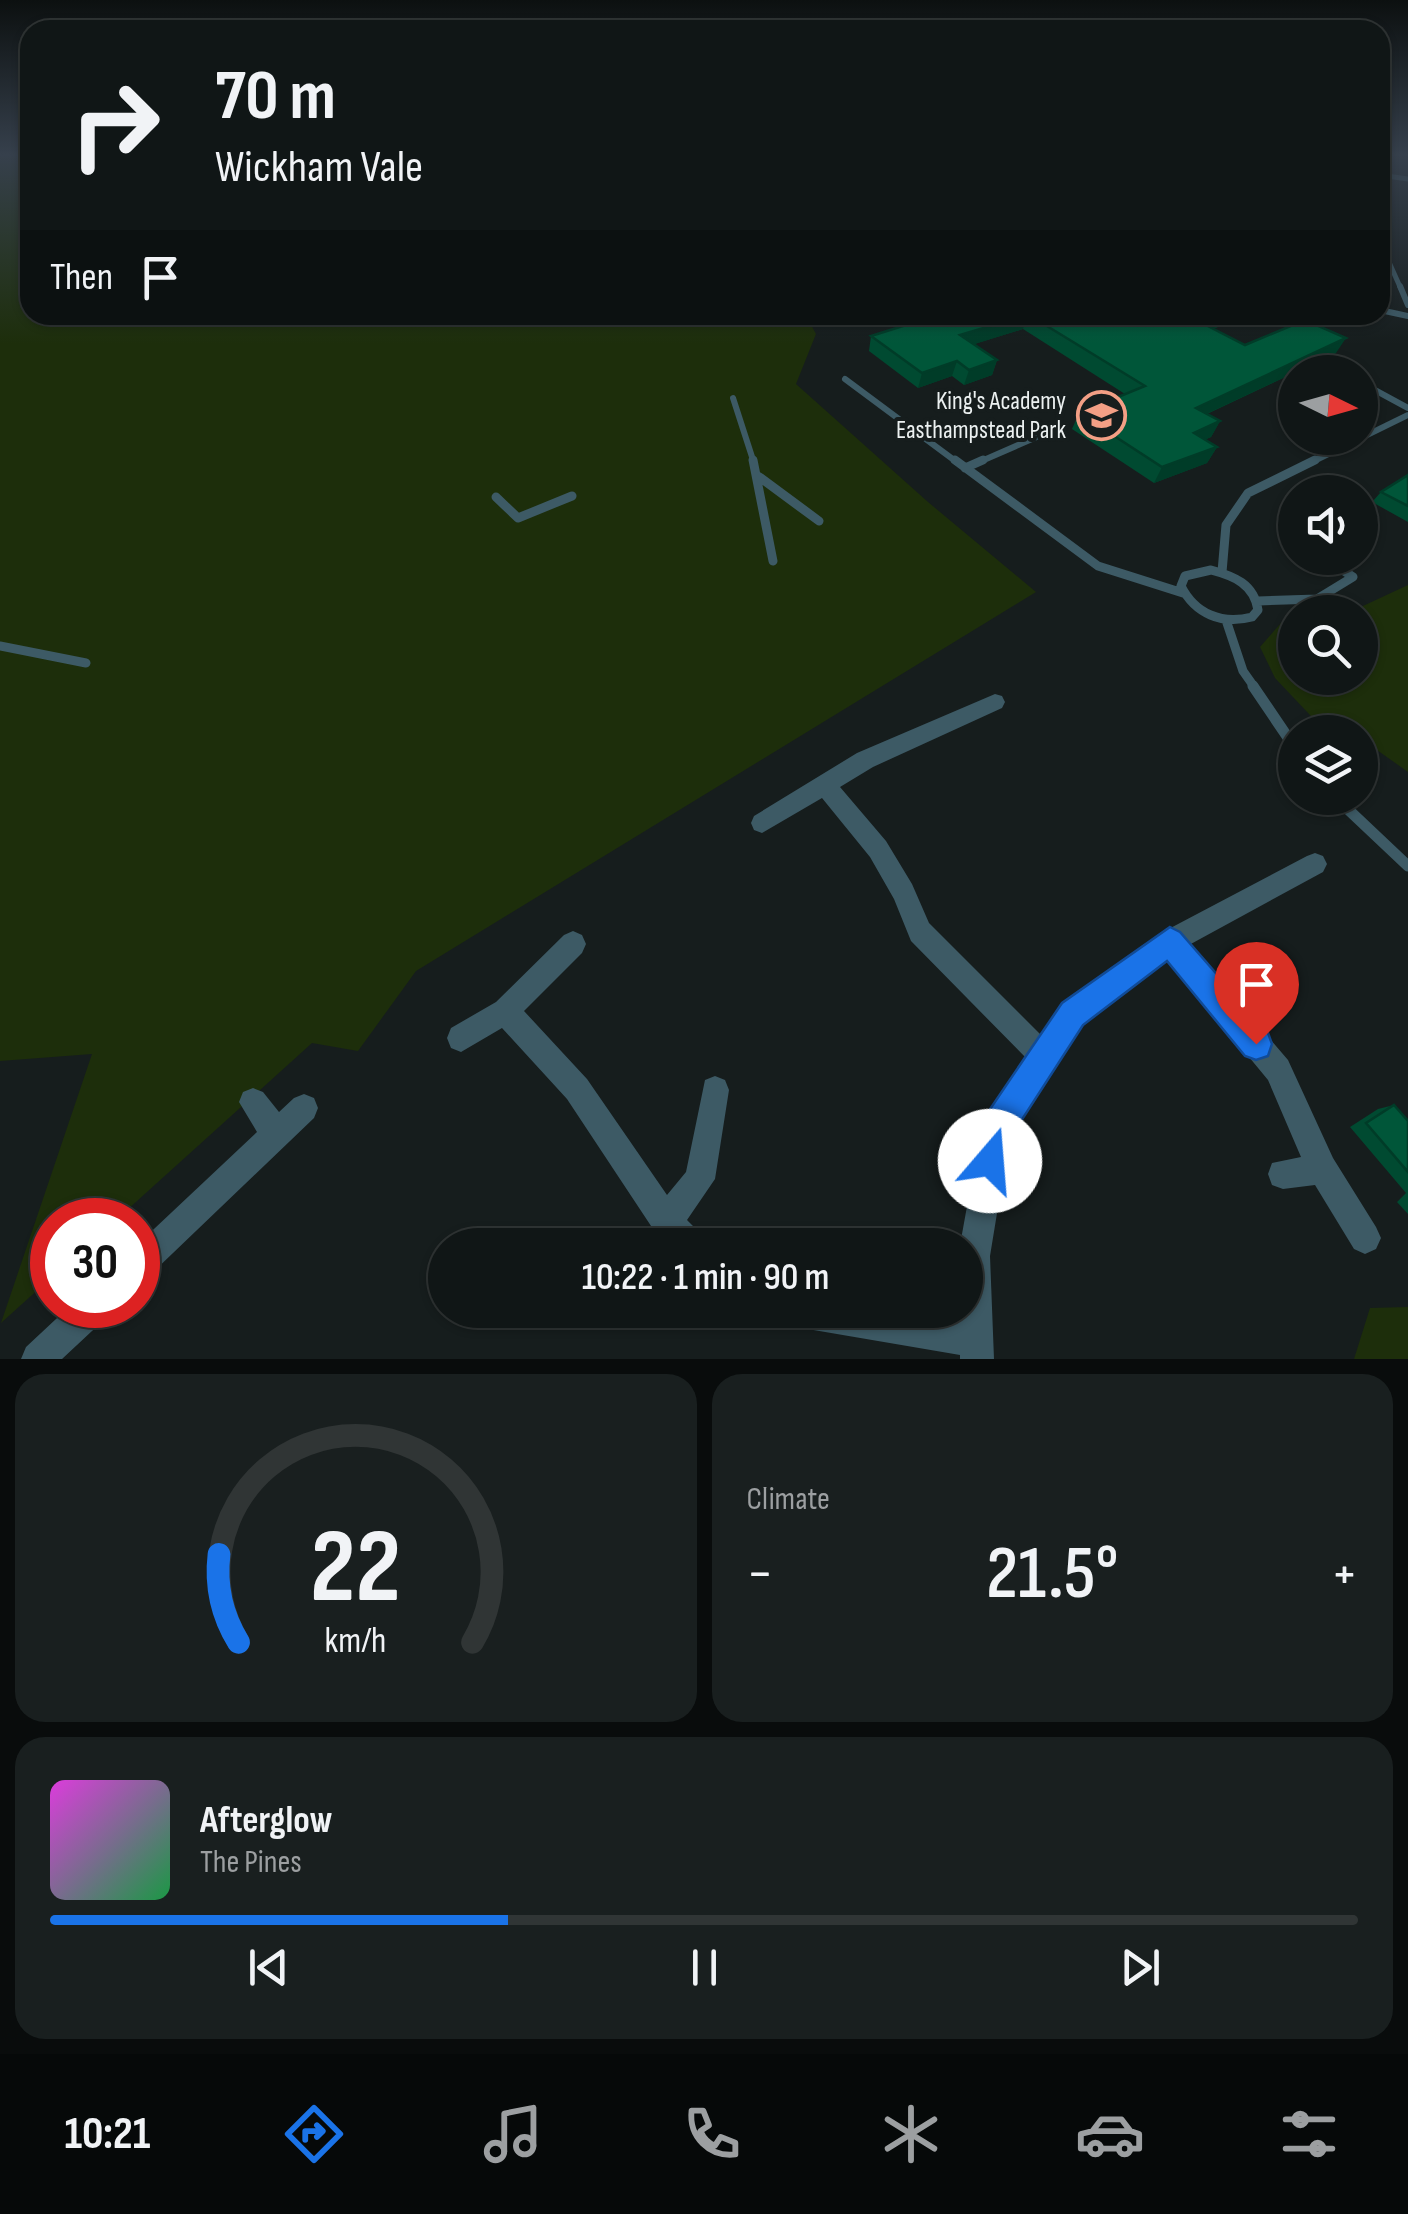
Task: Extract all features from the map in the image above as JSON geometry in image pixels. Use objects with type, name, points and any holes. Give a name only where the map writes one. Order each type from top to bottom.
[{"type":"street","points":[[762,823],[865,760],[994,702]]},
{"type":"street","points":[[824,786],[878,849],[920,932],[1043,1056]]},
{"type":"street","points":[[873,1328],[975,1350],[974,1256],[996,1129],[1072,1014],[1170,942],[1314,864]]},
{"type":"street","points":[[1170,942],[1278,1070],[1322,1169],[1365,1238]]},
{"type":"street","points":[[461,1038],[505,1011],[573,944]]},
{"type":"street","points":[[505,1011],[576,1089],[673,1228]]},
{"type":"street","points":[[666,1221],[700,1179],[715,1090]]},
{"type":"street","points":[[253,1102],[277,1134]]},
{"type":"street","points":[[160,1244],[304,1108]]},
{"type":"street","points":[[1284,1174],[1322,1169]]},
{"type":"street","points":[[38,1359],[71,1328]]},
{"type":"lane","points":[[1390,264],[1408,304]]},
{"type":"lane","points":[[846,379],[1098,566],[1183,593],[1198,609],[1226,620],[1252,617],[1258,610],[1258,601],[1246,584],[1222,572],[1192,572],[1181,583],[1183,593]]},
{"type":"lane","points":[[1378,392],[1408,408]]},
{"type":"lane","points":[[734,398],[758,476],[773,560]]},
{"type":"lane","points":[[1222,572],[1226,525],[1248,493],[1408,416]]},
{"type":"lane","points":[[965,468],[1055,430]]},
{"type":"lane","points":[[758,476],[819,521]]},
{"type":"lane","points":[[496,496],[526,531]]},
{"type":"lane","points":[[518,518],[572,496]]},
{"type":"lane","points":[[1258,601],[1316,599],[1353,577],[1350,575]]},
{"type":"lane","points":[[1226,620],[1243,671],[1278,723]]},
{"type":"lane","points":[[0,646],[86,663]]},
{"type":"lane","points":[[1354,815],[1408,866]]},
{"type":"green space","points":[[0,217],[20,217],[20,325],[811,325],[816,334],[796,384],[1036,592],[416,971],[358,1051],[312,1043],[140,1198],[43,1198],[92,1054],[0,1061]]},
{"type":"green space","points":[[1408,585],[1408,772],[1378,751],[1378,715],[1310,715],[1291,695],[1378,695],[1378,599]]},
{"type":"green space","points":[[1278,626],[1278,681],[1275,678],[1260,647]]},
{"type":"green space","points":[[30,1237],[30,1297],[1,1323]]},
{"type":"green space","points":[[1408,1307],[1408,1359],[1354,1359],[1370,1308]]},
{"type":"building","points":[[906,325],[994,325],[960,335],[997,360],[969,370],[957,361],[922,373],[871,336]]},
{"type":"building","points":[[1045,325],[1206,325],[1245,345],[1293,325],[1316,325],[1346,338],[1310,355],[1278,355],[1278,370],[1196,408],[1220,421],[1194,433],[1217,447],[1162,467],[1079,413],[1145,386]]},
{"type":"building","points":[[1408,475],[1408,506],[1381,492]]},
{"type":"building","points":[[1394,1105],[1408,1121],[1408,1172],[1366,1123]]},
{"type":"place","name":"King's Academy Easthampstead Park","points":[[1101,415]]},
{"type":"route","points":[[990,1161],[996,1129],[1072,1014],[1170,942],[1256,1044]]}]
